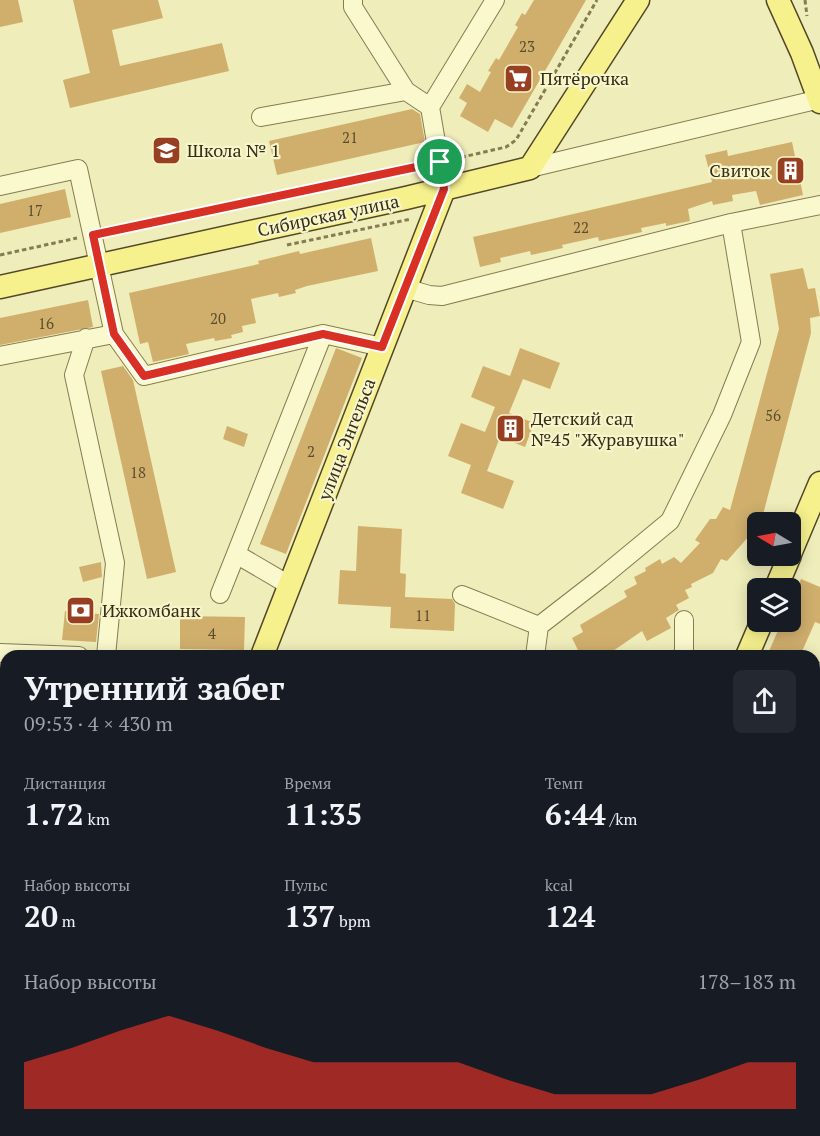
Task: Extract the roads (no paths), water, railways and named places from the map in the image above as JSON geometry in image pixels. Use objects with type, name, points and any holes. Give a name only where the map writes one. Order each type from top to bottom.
[{"type":"main road","points":[[530,168],[638,0]]},
{"type":"main road","points":[[778,0],[820,100]]},
{"type":"main road","name":"Сибирская улица","points":[[0,287],[530,168]]},
{"type":"main road","name":"улица Энгельса","points":[[264,650],[444,189]]},
{"type":"main road","points":[[801,528],[820,483]]},
{"type":"main road","points":[[750,650],[757,632]]},
{"type":"street","points":[[353,0],[353,7],[406,91],[430,107]]},
{"type":"street","points":[[444,189],[430,107],[495,0]]},
{"type":"street","points":[[261,117],[406,91]]},
{"type":"street","points":[[530,168],[820,100]]},
{"type":"street","points":[[0,186],[78,169],[114,334],[144,376],[323,334],[382,347]]},
{"type":"street","points":[[405,288],[442,297],[731,223],[820,205]]},
{"type":"street","points":[[536,650],[539,626],[670,521],[722,415],[751,342],[731,223]]},
{"type":"street","points":[[0,356],[114,334]]},
{"type":"street","points":[[220,594],[323,334]]},
{"type":"street","points":[[86,338],[74,375],[115,563],[107,650]]},
{"type":"street","points":[[236,554],[289,585]]},
{"type":"street","points":[[462,595],[539,626]]},
{"type":"street","points":[[684,620],[684,650]]},
{"type":"place","name":"Пятёрочка","points":[[519,78]]},
{"type":"place","name":"Школа № 1","points":[[166,150]]},
{"type":"place","name":"Свиток","points":[[791,170]]},
{"type":"place","name":"Детский сад №45 \"Журавушка\"","points":[[510,428]]},
{"type":"place","name":"Ижкомбанк","points":[[81,610]]}]
